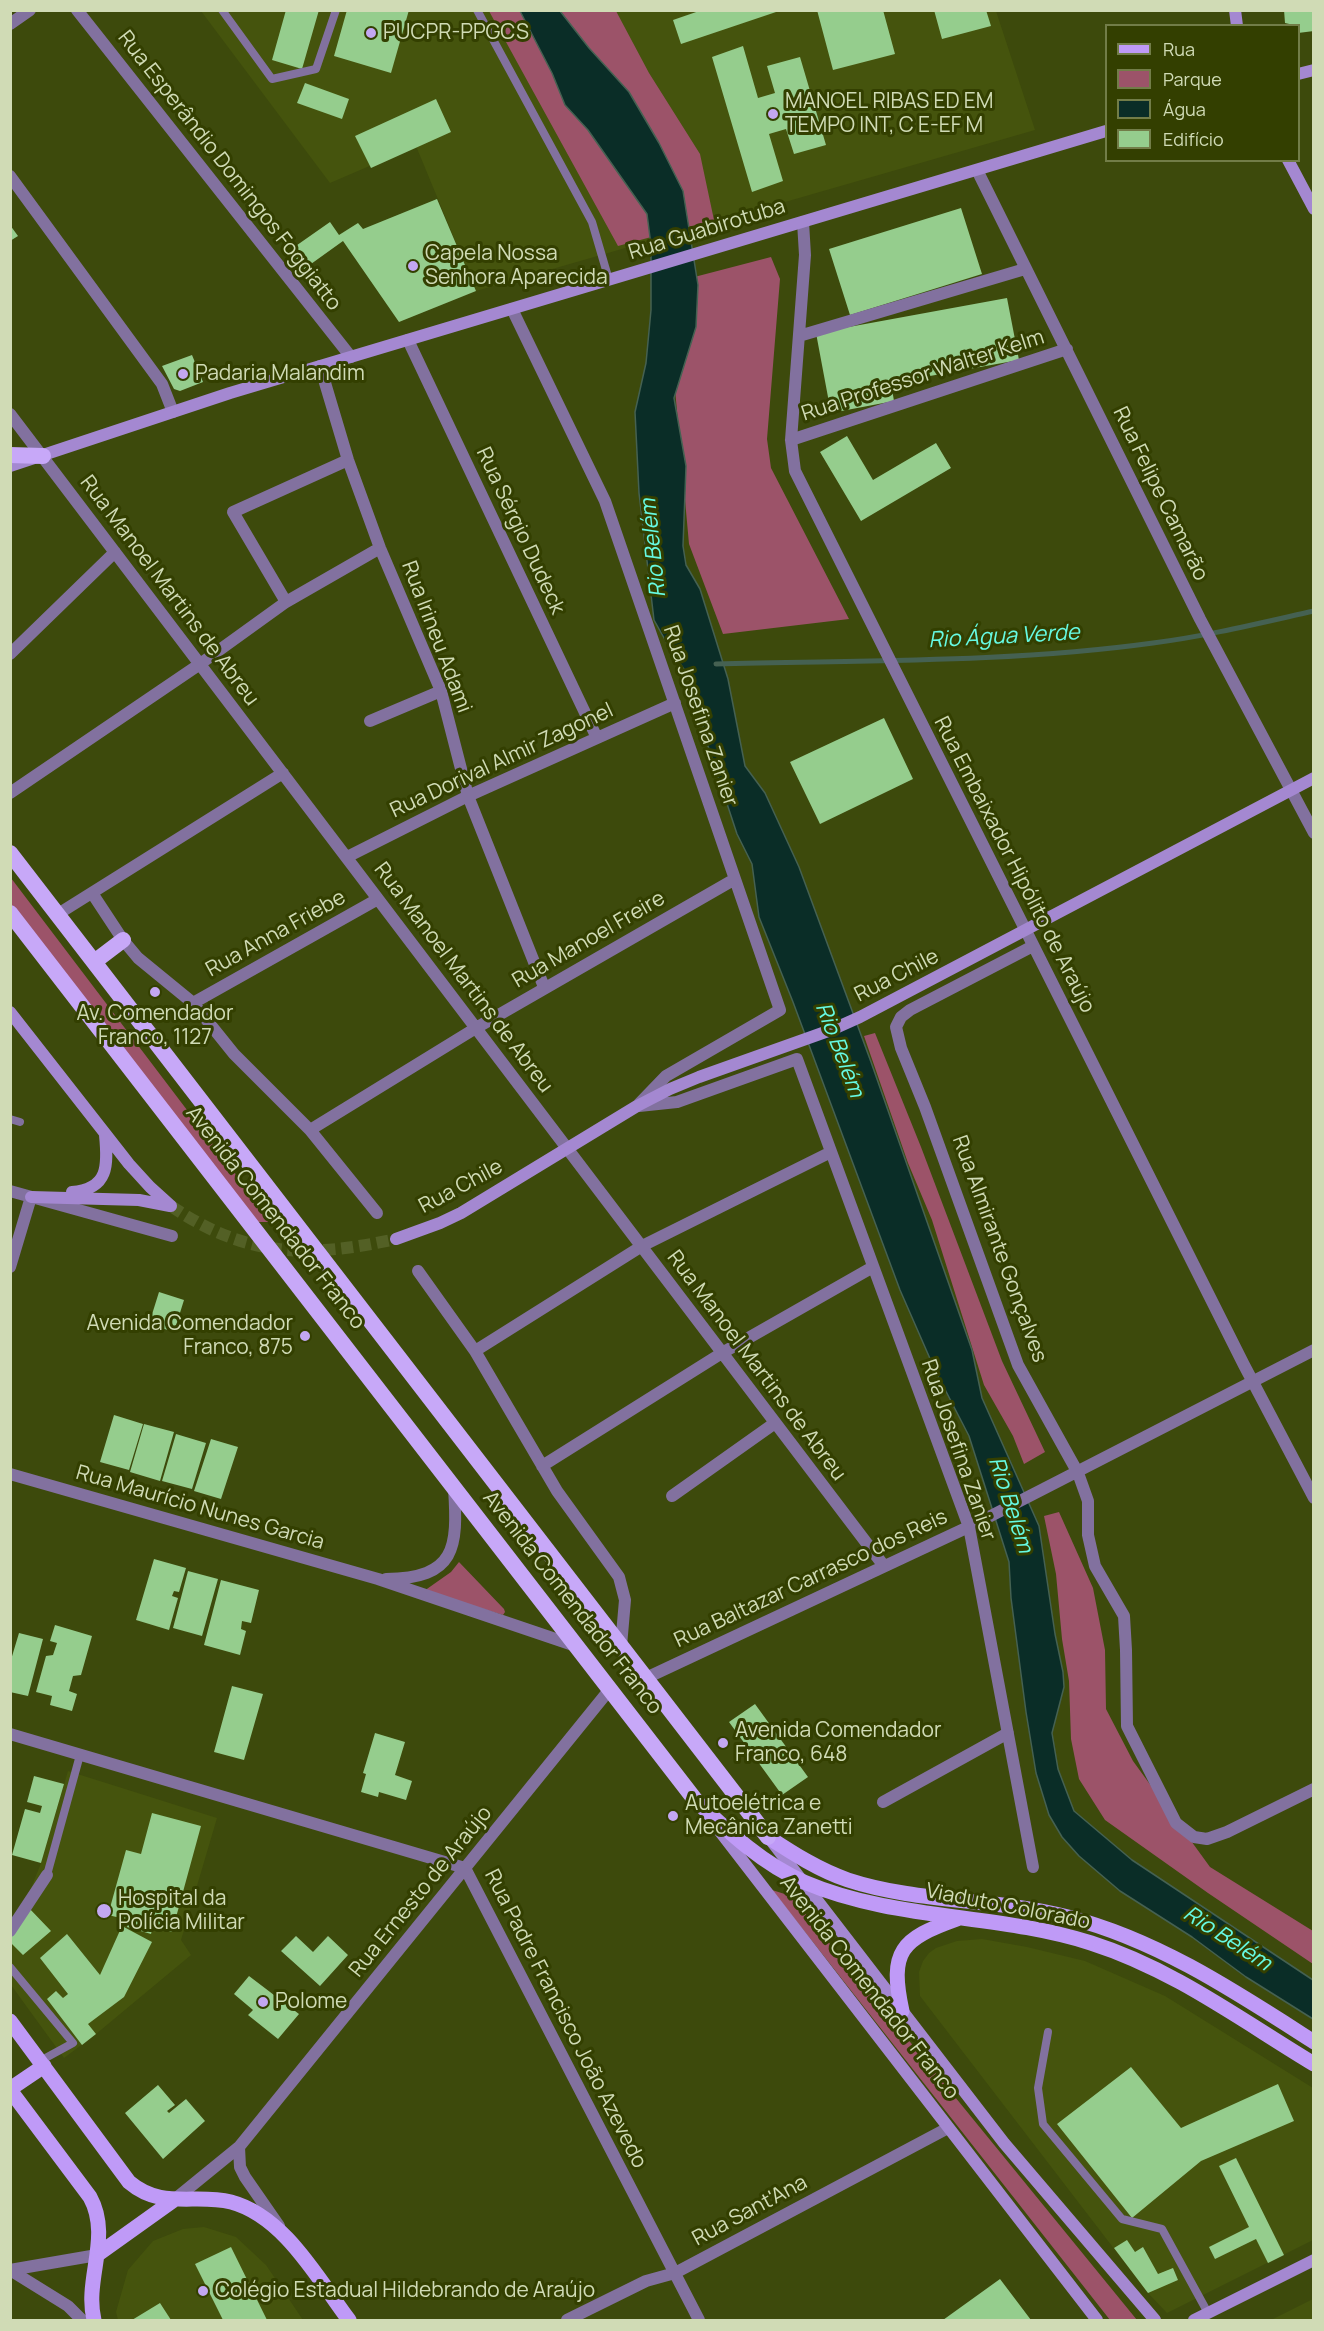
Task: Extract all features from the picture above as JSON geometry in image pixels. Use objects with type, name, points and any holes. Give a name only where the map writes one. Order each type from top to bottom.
[{"type":"highway","points":[[10,455],[43,456]]},
{"type":"highway","name":"Avenida Comendador Franco","points":[[10,853],[768,1837]]},
{"type":"highway","name":"Avenida Comendador Franco","points":[[14,919],[696,1801]]},
{"type":"highway","points":[[94,962],[123,940]]},
{"type":"main road","name":"Rua Guabirotuba","points":[[10,466],[320,366],[1105,132]]},
{"type":"main road","points":[[1289,162],[1314,210]]},
{"type":"main road","name":"Rua Chile","points":[[396,1239],[461,1214],[637,1106],[699,1077],[831,1030],[1026,931],[1314,778]]},
{"type":"main road","points":[[10,1012],[105,1134],[143,1179],[171,1206],[139,1200],[31,1197]]},
{"type":"main road","points":[[31,1197],[79,1192],[91,1188],[100,1181],[106,1168],[105,1134]]},
{"type":"main road","name":"Avenida Comendador Franco","points":[[696,1801],[1097,2320]]},
{"type":"main road","name":"Viaduto Colorado","points":[[696,1801],[737,1840],[759,1857],[802,1881],[864,1902],[1060,1934],[1127,1956],[1197,1990],[1314,2064]]},
{"type":"main road","name":"Avenida Comendador Franco","points":[[768,1837],[1004,2143],[1155,2320]]},
{"type":"main road","name":"Viaduto Colorado","points":[[768,1837],[804,1860],[849,1880],[906,1893],[1030,1909],[1105,1928],[1172,1956],[1314,2042]]},
{"type":"main road","points":[[902,2011],[896,1968],[900,1956],[925,1930],[962,1918]]},
{"type":"main road","points":[[10,2021],[129,2182],[140,2191],[174,2200],[229,2202],[264,2217],[283,2232],[349,2320]]},
{"type":"main road","points":[[42,2063],[10,2089],[97,2209],[99,2236],[92,2296],[94,2320]]},
{"type":"main road","points":[[97,2255],[174,2200]]},
{"type":"main road","points":[[1194,2320],[1314,2260]]},
{"type":"street","points":[[10,24],[30,10]]},
{"type":"street","name":"Rua Esperândio Domingos Foggiatto","points":[[77,10],[351,357]]},
{"type":"street","name":"Rua Felipe Camarão","points":[[977,170],[1200,619],[1314,832]]},
{"type":"street","points":[[10,176],[162,384],[173,412]]},
{"type":"street","name":"Rua Embaixador Hipólito de Araújo","points":[[803,222],[805,255],[791,440],[795,471],[1252,1382],[1314,1498]]},
{"type":"street","points":[[799,336],[1025,269]]},
{"type":"street","name":"Rua Josefina Zanier","points":[[512,309],[605,501],[780,1010],[666,1076],[637,1106]]},
{"type":"street","name":"Rua Sérgio Dudeck","points":[[408,340],[597,738]]},
{"type":"street","name":"Rua Professor Walter Kelm","points":[[791,440],[1067,349]]},
{"type":"street","name":"Rua Irineu Adami","points":[[320,366],[348,460],[380,548],[441,691],[468,796],[544,987]]},
{"type":"street","name":"Rua Manoel Martins de Abreu","points":[[10,414],[884,1566]]},
{"type":"street","points":[[285,602],[233,512],[348,460]]},
{"type":"street","points":[[10,793],[200,664],[285,602],[380,548]]},
{"type":"street","points":[[10,654],[116,552]]},
{"type":"street","points":[[370,721],[441,691]]},
{"type":"street","name":"Rua Dorival Almir Zagonel","points":[[347,857],[468,796],[675,703]]},
{"type":"street","points":[[58,914],[283,773]]},
{"type":"street","name":"Rua Manoel Freire","points":[[310,1130],[544,987],[735,879]]},
{"type":"street","points":[[92,893],[123,940],[138,958],[193,1003],[234,1054],[310,1130],[377,1213]]},
{"type":"street","name":"Rua Anna Friebe","points":[[193,1003],[378,898]]},
{"type":"street","name":"Rua Almirante Gonçalves","points":[[1032,946],[910,1010],[901,1017],[896,1028],[1018,1365],[1078,1473],[1088,1501],[1088,1535],[1095,1566],[1124,1616],[1127,1726],[1176,1823],[1194,1837],[1207,1839],[1227,1832],[1314,1789]]},
{"type":"street","name":"Rua Josefina Zanier","points":[[637,1106],[678,1102],[797,1059],[873,1267],[974,1524],[1008,1733],[1033,1867]]},
{"type":"street","points":[[475,1352],[642,1246],[831,1152]]},
{"type":"street","points":[[10,1191],[172,1236]]},
{"type":"street","points":[[10,1267],[31,1197]]},
{"type":"street","points":[[542,1466],[722,1353],[873,1267]]},
{"type":"street","name":"Avenida Comendador Franco","points":[[418,1271],[475,1352],[566,1505],[619,1577],[625,1600],[621,1646]]},
{"type":"street","name":"Rua Baltazar Carrasco dos Reis","points":[[646,1678],[1078,1473],[1314,1350]]},
{"type":"street","points":[[672,1496],[775,1423]]},
{"type":"street","name":"Rua Maurício Nunes Garcia","points":[[10,1474],[378,1579],[577,1646]]},
{"type":"street","name":"Rua Maurício Nunes Garcia","points":[[378,1579],[401,1579],[428,1573],[447,1558],[455,1539],[454,1487]]},
{"type":"street","name":"Rua Ernesto de Araújo","points":[[174,2200],[239,2147],[610,1689]]},
{"type":"street","points":[[883,1802],[1008,1733]]},
{"type":"street","name":"Rua Padre Francisco João Azevedo","points":[[10,1734],[465,1868],[699,2320]]},
{"type":"street","points":[[10,1931],[47,1875]]},
{"type":"street","name":"Rua Sant'Ana","points":[[567,2320],[646,2281],[675,2273],[948,2127]]},
{"type":"street","points":[[239,2147],[240,2167],[245,2177],[283,2232]]},
{"type":"street","points":[[10,2270],[97,2255]]},
{"type":"street","points":[[10,2270],[68,2306],[82,2320]]},
{"type":"lane","points":[[222,10],[272,79],[316,69],[336,10]]},
{"type":"lane","points":[[477,10],[592,222],[609,280]]},
{"type":"lane","points":[[10,1119],[20,1122]]},
{"type":"lane","points":[[47,1875],[80,1755]]},
{"type":"lane","points":[[10,1967],[73,2043],[42,2063]]},
{"type":"lane","points":[[1048,2032],[1038,2088],[1043,2124],[1122,2219],[1162,2229],[1208,2313]]},
{"type":"shaded area","points":[[201,11],[996,11],[1035,130],[476,291],[416,146],[330,183]]},
{"type":"shaded area","name":"Hospital da Polícia Militar","points":[[68,1771],[217,1818],[181,1940],[191,1955],[64,2058],[11,1985],[11,1921],[26,1901],[41,1863]]},
{"type":"shaded area","points":[[982,1939],[1085,1961],[1165,1996],[1313,2088],[1313,2240],[1167,2313],[1148,2293],[920,1996],[919,1972],[929,1953],[936,1948],[957,1941]]},
{"type":"shaded area","name":"Colégio Estadual Hildebrando de Araújo","points":[[204,2227],[236,2237],[266,2265],[303,2320],[118,2320],[116,2312],[128,2270],[153,2241],[183,2229]]},
{"type":"shaded area","points":[[1313,2299],[1313,2320],[1271,2320]]},
{"type":"green space","points":[[489,11],[616,11],[649,73],[700,154],[714,220],[618,246]]},
{"type":"green space","points":[[771,257],[780,279],[767,439],[771,468],[849,619],[723,634],[689,544],[673,367],[679,281]]},
{"type":"green space","points":[[11,878],[272,1222],[253,1222],[11,905]]},
{"type":"green space","points":[[875,1033],[1002,1361],[1045,1452],[1024,1464],[1013,1436],[984,1385],[932,1220],[908,1163],[864,1036]]},
{"type":"green space","points":[[1059,1512],[1093,1588],[1105,1650],[1106,1709],[1133,1761],[1210,1867],[1313,1931],[1313,1964],[1105,1820],[1079,1779],[1071,1739],[1069,1681],[1062,1639],[1056,1574],[1044,1516]]},
{"type":"green space","points":[[459,1562],[504,1609],[503,1615],[424,1591],[451,1572]]},
{"type":"green space","points":[[772,1890],[791,1896],[1137,2320],[1110,2320]]},
{"type":"water","name":"Rio Belém","points":[[520,11],[560,11],[589,48],[629,92],[659,143],[683,191],[698,285],[696,327],[674,398],[686,466],[683,546],[686,565],[700,589],[728,679],[745,766],[765,793],[799,867],[871,1062],[972,1350],[982,1398],[1039,1526],[1064,1687],[1052,1733],[1058,1769],[1074,1811],[1132,1860],[1313,1980],[1313,2019],[1246,1977],[1192,1937],[1120,1891],[1079,1856],[1062,1837],[1049,1815],[1036,1773],[1026,1712],[1011,1598],[1009,1562],[969,1436],[935,1370],[900,1290],[759,917],[752,864],[737,834],[708,746],[691,679],[673,654],[654,620],[639,493],[635,412],[646,363],[651,310],[651,245],[647,214],[588,130],[565,105],[552,73]]},
{"type":"building","points":[[286,10],[319,10],[302,69],[272,60]]},
{"type":"building","name":"PUCPR-PPGCS","points":[[347,10],[409,10],[391,73],[334,56]]},
{"type":"building","points":[[702,10],[779,11],[681,44],[673,20]]},
{"type":"building","points":[[817,10],[883,10],[895,54],[833,70]]},
{"type":"building","points":[[934,10],[986,10],[991,26],[942,39]]},
{"type":"building","points":[[1284,10],[1314,10],[1314,31],[1300,33],[1300,24],[1285,23]]},
{"type":"building","name":"MANOEL RIBAS ED EM TEMPO INT, C E-EF M","points":[[743,46],[758,98],[775,93],[767,66],[800,57],[826,145],[794,154],[786,129],[769,134],[783,181],[752,192],[712,57]]},
{"type":"building","points":[[305,83],[349,99],[342,119],[297,103]]},
{"type":"building","points":[[436,99],[451,132],[371,168],[355,136]]},
{"type":"building","name":"Capela Nossa Senhora Aparecida","points":[[437,199],[476,291],[399,322],[343,241],[304,269],[290,250],[330,222],[339,235],[358,223],[363,229]]},
{"type":"building","points":[[961,208],[982,274],[850,315],[829,249]]},
{"type":"building","points":[[10,225],[18,236],[10,241]]},
{"type":"building","points":[[1007,298],[1019,360],[891,383],[894,401],[831,413],[816,333]]},
{"type":"building","name":"Padaria Malandim","points":[[192,355],[203,382],[180,391],[174,389],[162,366]]},
{"type":"building","points":[[847,436],[873,480],[936,443],[951,468],[861,521],[820,452]]},
{"type":"building","points":[[884,718],[913,779],[820,824],[790,762]]},
{"type":"building","points":[[159,1292],[184,1300],[174,1332],[149,1324]]},
{"type":"building","points":[[114,1415],[143,1424],[129,1470],[100,1462]]},
{"type":"building","points":[[144,1424],[174,1432],[160,1481],[130,1472]]},
{"type":"building","points":[[176,1434],[206,1443],[192,1489],[162,1481]]},
{"type":"building","points":[[211,1439],[238,1447],[221,1499],[194,1491]]},
{"type":"building","points":[[154,1559],[186,1568],[179,1592],[174,1591],[172,1596],[178,1598],[169,1630],[136,1620]]},
{"type":"building","points":[[188,1571],[218,1579],[202,1636],[173,1628]]},
{"type":"building","points":[[221,1580],[259,1590],[251,1623],[242,1621],[241,1629],[246,1631],[240,1655],[204,1645]]},
{"type":"building","points":[[55,1625],[92,1636],[81,1675],[73,1676],[69,1691],[77,1694],[72,1711],[50,1705],[52,1696],[36,1692],[46,1656],[53,1655],[57,1643],[50,1641]]},
{"type":"building","points":[[19,1633],[43,1639],[28,1696],[10,1692],[10,1663]]},
{"type":"building","points":[[232,1686],[263,1694],[244,1760],[214,1752]]},
{"type":"building","points":[[755,1704],[808,1777],[782,1795],[729,1722]]},
{"type":"building","points":[[375,1733],[405,1742],[395,1775],[412,1781],[406,1800],[379,1792],[378,1797],[361,1792],[366,1774],[363,1773]]},
{"type":"building","points":[[34,1776],[64,1784],[41,1863],[12,1855],[25,1809],[40,1813],[42,1806],[27,1802]]},
{"type":"building","points":[[152,1813],[201,1826],[172,1932],[153,1926],[151,1934],[127,1927],[129,1920],[108,1915],[126,1850],[141,1854]]},
{"type":"building","points":[[28,1907],[51,1931],[23,1955],[10,1942],[10,1936]]},
{"type":"building","points":[[122,1926],[152,1942],[124,1997],[88,2024],[96,2034],[82,2045],[47,1999],[56,1991],[63,1998],[68,1994],[40,1958],[67,1934],[100,1975]]},
{"type":"building","points":[[296,1936],[313,1952],[328,1936],[348,1955],[320,1986],[281,1951]]},
{"type":"building","name":"Polome","points":[[249,1976],[299,2014],[278,2039],[248,2015],[253,2010],[234,1994]]},
{"type":"building","points":[[1131,2067],[1181,2128],[1278,2084],[1294,2121],[1201,2161],[1132,2218],[1057,2124]]},
{"type":"building","points":[[158,2085],[175,2105],[167,2111],[169,2113],[186,2099],[205,2121],[163,2159],[125,2113]]},
{"type":"building","points":[[1236,2158],[1284,2255],[1268,2263],[1256,2239],[1215,2259],[1209,2247],[1249,2227],[1219,2166]]},
{"type":"building","points":[[1127,2240],[1135,2252],[1143,2247],[1158,2274],[1173,2268],[1178,2280],[1148,2293],[1114,2248]]},
{"type":"building","points":[[231,2247],[267,2320],[223,2320],[195,2264]]},
{"type":"building","points":[[1000,2279],[1031,2320],[943,2320]]},
{"type":"building","points":[[160,2303],[171,2320],[132,2320]]},
{"type":"waterway","name":"Rio Água Verde","points":[[716,664],[935,660],[1044,654],[1193,637],[1314,611]]},
{"type":"tunnel","points":[[171,1206],[226,1236],[279,1249],[307,1251],[335,1249],[396,1239]]},
{"type":"place","name":"PUCPR-PPGCS","points":[[371,33]]},
{"type":"place","name":"MANOEL RIBAS ED EM TEMPO INT, C E-EF M","points":[[773,114]]},
{"type":"place","name":"Capela Nossa Senhora Aparecida","points":[[413,266]]},
{"type":"place","name":"Padaria Malandim","points":[[183,374]]},
{"type":"place","name":"Av. Comendador Franco, 1127","points":[[155,992]]},
{"type":"place","name":"Avenida Comendador Franco, 875","points":[[305,1336]]},
{"type":"place","name":"Avenida Comendador Franco, 648","points":[[723,1743]]},
{"type":"place","name":"Autoelétrica e Mecânica Zanetti","points":[[673,1816]]},
{"type":"place","name":"Hospital da Polícia Militar","points":[[104,1911]]},
{"type":"place","name":"Polome","points":[[263,2002]]},
{"type":"place","name":"Colégio Estadual Hildebrando de Araújo","points":[[203,2291]]}]
